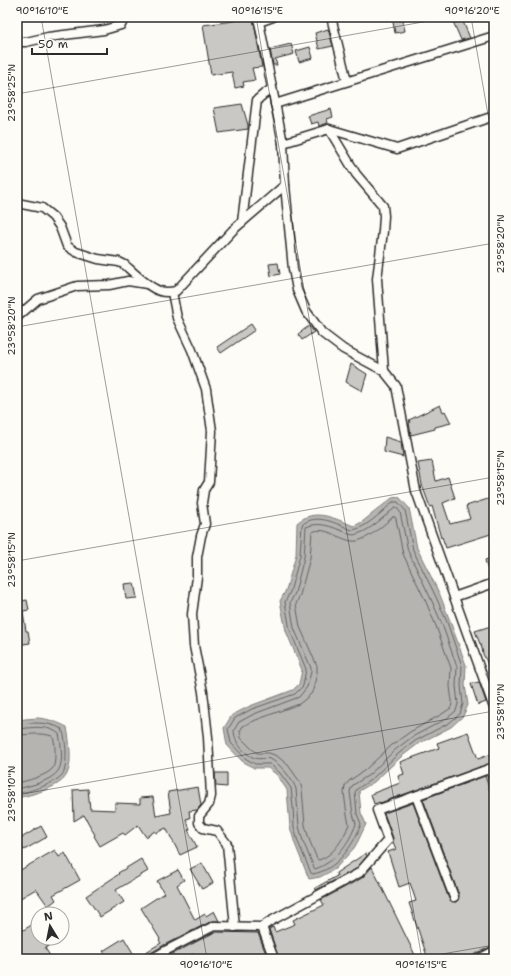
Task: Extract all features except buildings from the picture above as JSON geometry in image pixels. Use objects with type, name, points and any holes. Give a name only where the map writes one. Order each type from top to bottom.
[{"type":"street","points":[[17,42],[26,42],[48,37],[104,30],[121,25],[124,19],[123,17]]},
{"type":"street","points":[[273,17],[258,19],[284,143],[284,173],[293,269],[297,290],[306,311],[322,333],[343,349],[384,371],[396,386],[416,491],[494,708]]},
{"type":"street","points":[[332,17],[347,82]]},
{"type":"street","points":[[275,104],[494,36]]},
{"type":"street","points":[[242,222],[257,100],[272,89]]},
{"type":"street","points":[[284,143],[329,129],[396,149],[494,116]]},
{"type":"street","points":[[329,129],[356,174],[383,206],[383,230],[377,279],[384,371]]},
{"type":"street","points":[[17,203],[42,208],[53,217],[60,227],[67,246],[76,252],[98,259],[120,262],[153,288],[160,291],[172,292],[176,291],[242,222],[286,185]]},
{"type":"street","points":[[17,317],[38,299],[77,286],[128,281],[149,285]]},
{"type":"street","points":[[172,292],[177,318],[192,350],[206,389],[212,431],[209,482],[204,490],[202,503],[205,524],[197,557],[197,577],[192,614],[194,646],[203,692],[207,730],[211,796],[209,804],[199,816],[199,823],[203,828],[217,831],[228,844],[235,926]]},
{"type":"street","points":[[454,597],[494,583]]},
{"type":"street","points":[[152,959],[214,926],[262,927],[268,922],[359,873],[388,840],[377,810],[492,768],[494,782]]},
{"type":"street","points":[[416,796],[454,897]]},
{"type":"street","points":[[262,927],[274,959]]},
{"type":"street","points":[[479,959],[494,951]]},
{"type":"water","points":[[399,497],[409,508],[417,548],[440,595],[466,665],[465,685],[468,705],[463,716],[451,727],[418,744],[401,757],[374,782],[359,791],[361,813],[366,824],[358,841],[354,848],[335,869],[320,877],[309,879],[290,827],[287,790],[277,775],[268,768],[254,768],[242,761],[227,745],[224,728],[232,715],[250,706],[293,690],[299,684],[302,670],[286,631],[280,601],[286,590],[296,555],[297,523],[304,518],[318,515],[332,518],[354,526],[362,522],[392,498]]},
{"type":"water","points":[[38,718],[53,721],[67,727],[70,751],[69,769],[64,779],[52,787],[37,793],[17,798],[17,721]]}]
